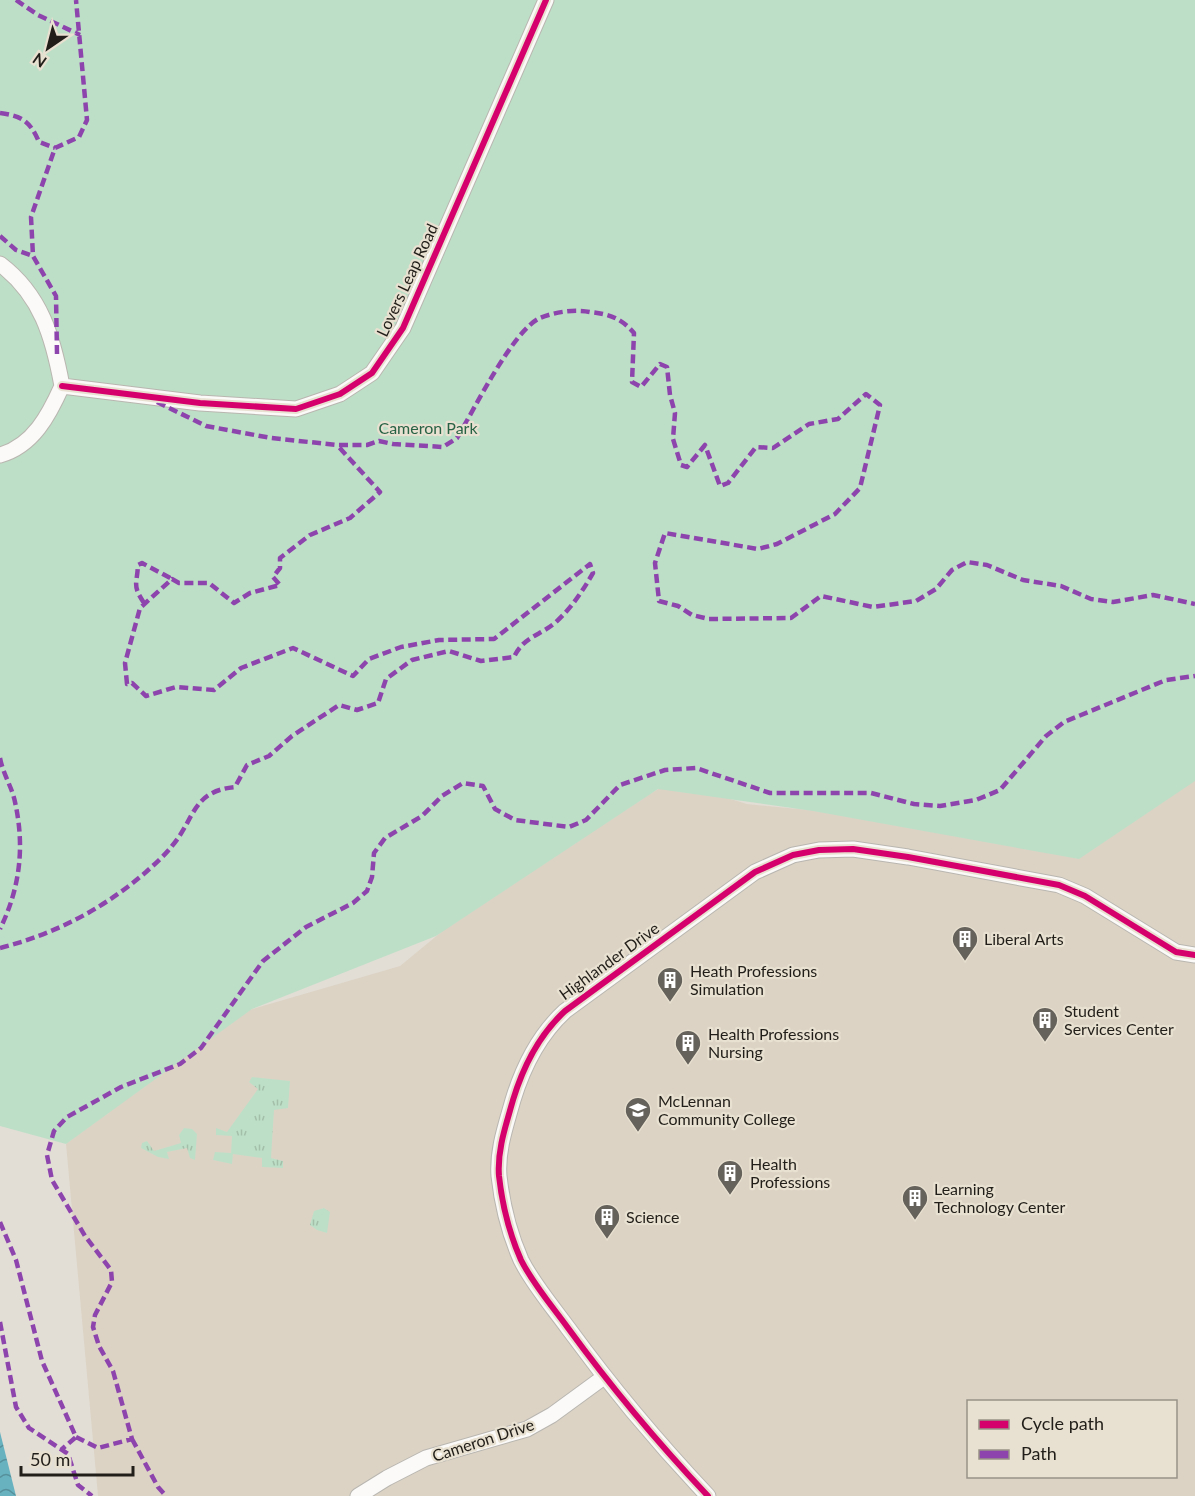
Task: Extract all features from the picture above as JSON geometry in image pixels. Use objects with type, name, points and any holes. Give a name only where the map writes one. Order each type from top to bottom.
[{"type":"street","name":"Lovers Leap Road","points":[[62,386],[200,403],[296,410],[340,394],[372,373],[403,328],[546,0]]},
{"type":"street","points":[[0,264],[26,286],[46,318],[62,386],[48,416],[26,442],[0,455]]},
{"type":"street","name":"Highlander Drive","points":[[708,1496],[629,1409],[521,1260],[506,1214],[499,1175],[502,1138],[516,1089],[534,1049],[549,1025],[755,872],[793,855],[819,850],[853,849],[908,857],[1059,885],[1093,900],[1176,952],[1195,955]]},
{"type":"street","name":"Cameron Drive","points":[[358,1496],[426,1458],[527,1429],[604,1377]]},
{"type":"shaded area","name":"McLennan Community College","points":[[1195,778],[1195,1496],[98,1496],[66,1144],[232,1015],[400,966],[508,877],[672,781],[747,804],[862,815]]},
{"type":"green space","name":"Cameron Park","points":[[0,0],[1195,0],[1195,781],[1079,859],[813,811],[658,789],[436,936],[252,1009],[66,1144],[0,1126]]},
{"type":"green space","points":[[252,1077],[290,1081],[288,1108],[274,1110],[271,1158],[283,1161],[283,1168],[262,1167],[262,1158],[233,1154],[232,1164],[213,1160],[215,1152],[231,1153],[232,1136],[216,1135],[216,1128],[227,1132],[258,1089],[249,1082]]},
{"type":"green space","points":[[184,1128],[192,1129],[197,1134],[195,1160],[190,1158],[187,1148],[167,1152],[169,1159],[158,1157],[141,1148],[142,1143],[147,1141],[154,1151],[181,1143],[179,1135]]},
{"type":"green space","points":[[324,1208],[330,1212],[327,1233],[310,1225],[314,1211]]},
{"type":"water","points":[[0,1432],[16,1496],[0,1496]]},
{"type":"marked path","points":[[16,0],[38,15],[80,35]]},
{"type":"marked path","points":[[57,354],[56,296],[33,256],[31,217],[55,148],[79,137],[87,120],[76,0]]},
{"type":"marked path","points":[[0,113],[20,118],[29,124],[39,142],[55,148]]},
{"type":"marked path","points":[[0,236],[16,250],[33,256]]},
{"type":"marked path","points":[[157,402],[206,426],[271,438],[337,445],[367,445],[379,441],[443,447],[457,438],[506,354],[529,325],[540,318],[565,312],[584,311],[603,314],[619,320],[634,333],[632,382],[641,387],[660,364],[667,367],[670,395],[675,413],[673,439],[681,465],[687,467],[705,445],[720,486],[728,483],[756,447],[773,448],[809,424],[838,419],[866,394],[880,405],[860,488],[835,514],[777,544],[758,549],[665,533],[655,563],[659,601],[678,606],[692,615],[709,619],[791,618],[821,596],[873,607],[916,601],[936,589],[952,570],[967,562],[987,565],[1023,580],[1061,586],[1091,599],[1113,602],[1153,595],[1195,604]]},
{"type":"marked path","points":[[0,948],[59,928],[113,898],[166,853],[180,836],[202,800],[210,794],[235,787],[247,765],[269,756],[292,736],[339,705],[357,710],[378,703],[386,679],[412,660],[449,651],[481,661],[514,657],[527,640],[550,627],[562,616],[593,573],[590,564],[494,639],[439,640],[401,647],[369,659],[353,676],[293,648],[241,668],[214,690],[176,687],[146,696],[132,683],[127,684],[125,663],[140,608],[172,579],[179,583],[209,583],[234,603],[250,593],[280,585],[273,577],[280,568],[280,558],[310,535],[350,518],[380,492],[337,445]]},
{"type":"marked path","points":[[144,603],[137,588],[138,565],[142,563],[172,579]]},
{"type":"marked path","points":[[76,1437],[98,1448],[132,1439],[113,1371],[99,1346],[93,1327],[95,1315],[112,1282],[111,1270],[85,1236],[52,1180],[47,1155],[54,1131],[67,1117],[121,1087],[180,1064],[201,1048],[263,961],[306,927],[353,903],[367,891],[372,877],[374,853],[385,838],[422,816],[442,796],[463,783],[483,786],[495,809],[515,820],[569,827],[586,820],[620,785],[665,770],[696,768],[770,793],[871,793],[914,804],[940,806],[976,800],[1000,790],[1046,736],[1064,722],[1166,680],[1195,676]]},
{"type":"marked path","points":[[0,758],[15,802],[20,835],[16,883],[0,929]]},
{"type":"marked path","points":[[0,1222],[16,1260],[42,1361],[76,1437],[61,1450]]},
{"type":"marked path","points":[[0,1322],[16,1407],[29,1428],[68,1454],[78,1485],[92,1496]]},
{"type":"marked path","points":[[132,1439],[158,1487],[166,1496]]},
{"type":"cycle path","points":[[62,386],[200,403],[296,409],[340,394],[372,373],[403,328],[546,0]]},
{"type":"cycle path","points":[[708,1496],[635,1414],[584,1350],[531,1278],[513,1240],[500,1186],[501,1147],[513,1100],[522,1076],[533,1052],[556,1020],[565,1011],[755,872],[793,855],[819,850],[853,849],[908,857],[1059,885],[1085,896],[1176,952],[1195,955]]},
{"type":"place","name":"Liberal Arts","points":[[965,962]]},
{"type":"place","name":"Heath Professions Simulation","points":[[670,1003]]},
{"type":"place","name":"Student Services Center","points":[[1045,1043]]},
{"type":"place","name":"Health Professions Nursing","points":[[688,1066]]},
{"type":"place","name":"McLennan Community College","points":[[638,1133]]},
{"type":"place","name":"Health Professions","points":[[730,1196]]},
{"type":"place","name":"Learning Technology Center","points":[[915,1221]]},
{"type":"place","name":"Science","points":[[607,1240]]}]
